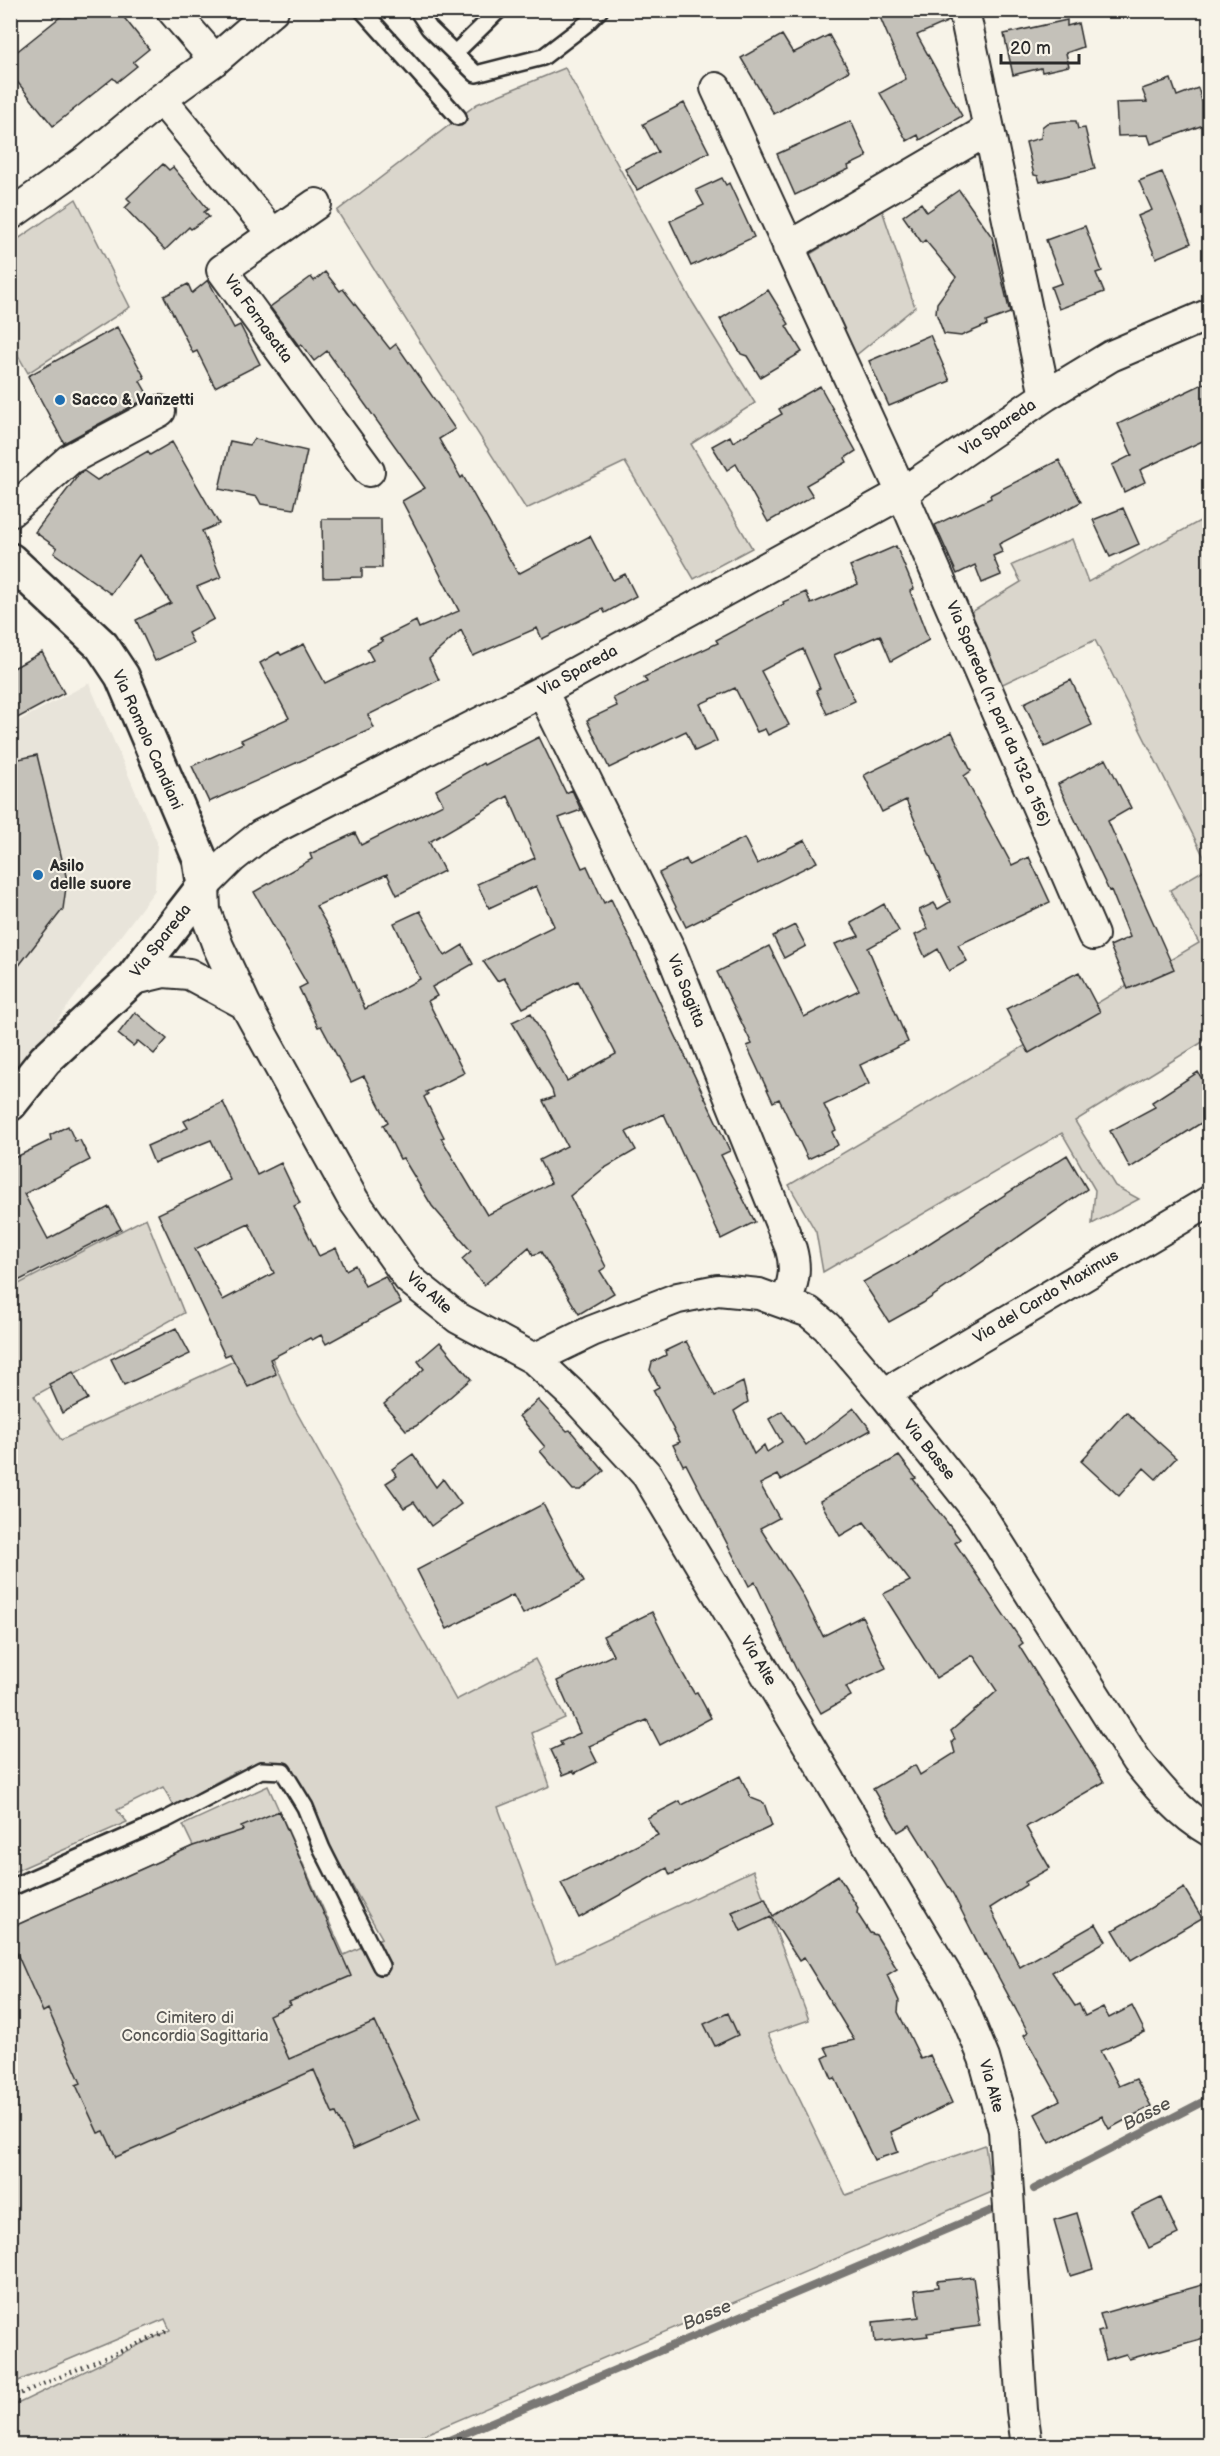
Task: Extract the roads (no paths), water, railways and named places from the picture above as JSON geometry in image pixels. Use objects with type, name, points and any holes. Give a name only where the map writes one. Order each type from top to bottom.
[{"type":"street","points":[[172,10],[215,60]]},
{"type":"street","points":[[10,215],[86,161],[161,99],[215,60],[273,10]]},
{"type":"street","points":[[964,10],[1045,396]]},
{"type":"street","name":"Via Spareda (n. pari da 132 a 156)","points":[[716,88],[902,493],[1093,935]]},
{"type":"street","points":[[161,99],[273,234],[316,204]]},
{"type":"street","points":[[788,247],[988,130]]},
{"type":"street","name":"Via Fornasatta","points":[[273,234],[222,270],[369,471]]},
{"type":"street","name":"Via Spareda","points":[[10,1104],[45,1060],[131,980],[204,886],[232,858],[261,835],[542,691],[902,493],[1045,396],[1111,356],[1209,314]]},
{"type":"street","points":[[10,513],[70,459],[160,411]]},
{"type":"street","name":"Via Romolo Candiani","points":[[10,560],[102,646],[122,676],[200,859],[204,886]]},
{"type":"street","name":"Via Sagitta","points":[[542,691],[670,952],[787,1238],[795,1264],[795,1276],[786,1303]]},
{"type":"street","name":"Via Alte","points":[[204,886],[205,911],[218,946],[245,1004],[354,1201],[409,1279],[458,1318],[534,1359],[577,1399],[646,1475],[957,1993],[984,2058],[1004,2130],[1022,2410],[1027,2445]]},
{"type":"street","points":[[131,980],[164,972],[189,974],[245,1004]]},
{"type":"street","name":"Via del Cardo Maximus","points":[[884,1394],[1209,1201]]},
{"type":"street","name":"Via Basse","points":[[534,1359],[592,1331],[678,1298],[718,1290],[759,1294],[809,1312],[826,1327],[884,1394],[980,1514],[1136,1760],[1159,1788],[1199,1826],[1209,1832]]},
{"type":"lane","points":[[363,10],[458,117]]},
{"type":"lane","points":[[417,10],[429,28],[476,74],[543,57],[586,24],[600,10]]},
{"type":"lane","points":[[455,53],[499,10]]},
{"type":"lane","points":[[10,1888],[167,1819],[261,1770],[283,1771],[305,1807],[322,1849],[381,1966]]},
{"type":"waterway","name":"Basse","points":[[1034,2189],[1210,2098]]},
{"type":"waterway","name":"Basse","points":[[435,2446],[990,2211]]},
{"type":"place","name":"Sacco & Vanzetti","points":[[60,400]]},
{"type":"place","name":"Asilo delle suore","points":[[38,875]]},
{"type":"park label","name":"Cimitero di Concordia Sagittaria","points":[[195,2027]]}]
